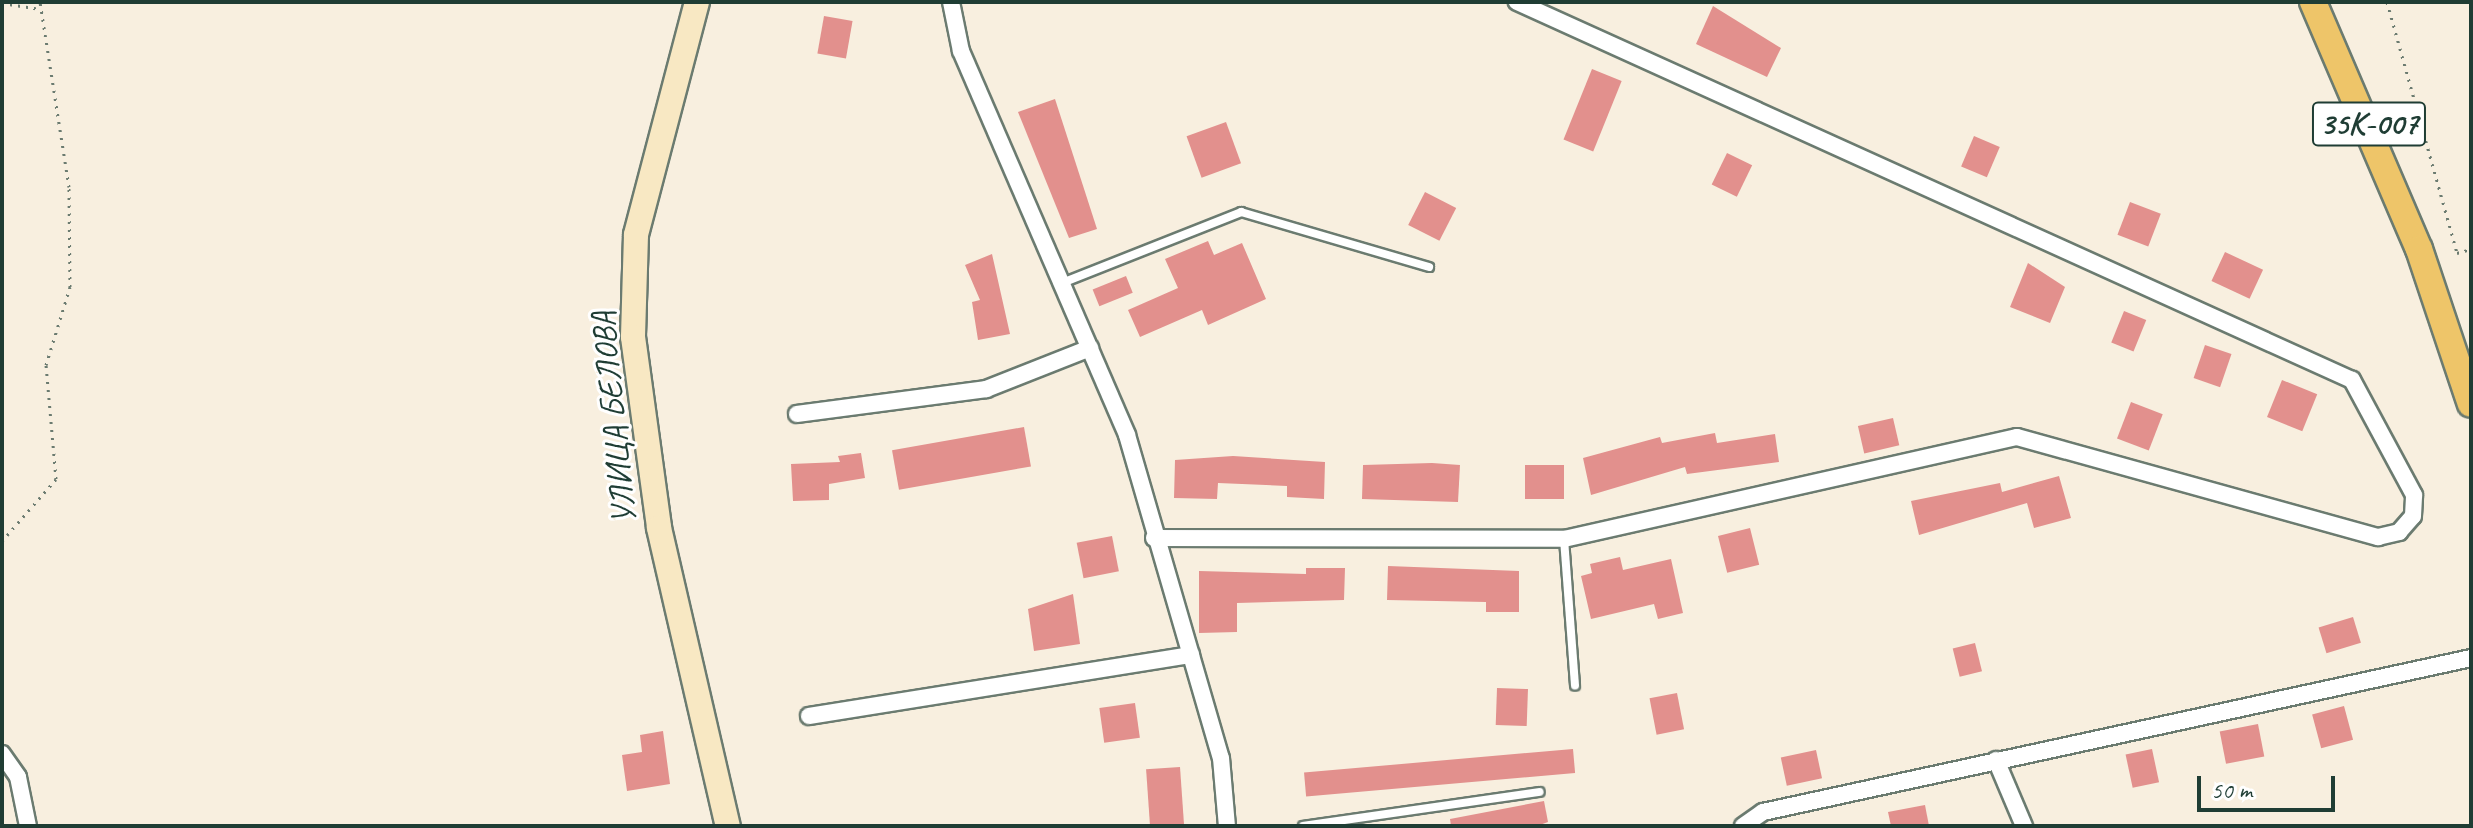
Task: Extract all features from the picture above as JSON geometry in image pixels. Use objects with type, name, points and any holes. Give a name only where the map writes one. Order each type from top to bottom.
[{"type":"main road","name":"УЛИЦА БЕЛОВА","points":[[697,2],[636,235],[633,337],[659,528],[728,826]]},
{"type":"main road","name":"35К-007","points":[[2313,2],[2408,223],[2471,404]]},
{"type":"street","points":[[951,2],[961,51],[1127,435],[1154,538],[1221,758],[1227,826]]},
{"type":"street","points":[[1154,538],[1564,539],[2017,437],[2059,442],[2378,537],[2407,526],[2415,506],[2366,395],[2352,380],[1517,2]]},
{"type":"street","points":[[797,414],[986,389],[1090,348]]},
{"type":"street","points":[[809,716],[1191,655]]},
{"type":"street","points":[[1743,826],[1763,812],[2471,658]]},
{"type":"street","points":[[2,754],[18,777],[28,826]]},
{"type":"street","points":[[1996,760],[2024,826]]},
{"type":"lane","points":[[1062,283],[1241,212],[1429,267]]},
{"type":"lane","points":[[1564,539],[1575,686]]},
{"type":"lane","points":[[1303,826],[1540,792]]},
{"type":"path","points":[[2,541],[56,479],[46,365],[70,287],[69,187],[40,2]]},
{"type":"path","points":[[2387,2],[2457,253],[2471,249]]},
{"type":"path","points":[[2,3],[41,9]]},
{"type":"building","points":[[1713,6],[1781,48],[1767,77],[1696,44]]},
{"type":"building","points":[[824,16],[853,21],[846,58],[817,53]]},
{"type":"building","points":[[1592,69],[1622,81],[1593,151],[1564,139]]},
{"type":"building","points":[[1055,99],[1097,229],[1069,238],[1018,112]]},
{"type":"building","points":[[1226,122],[1241,163],[1202,178],[1187,136]]},
{"type":"building","points":[[1974,136],[2000,147],[1987,177],[1961,166]]},
{"type":"building","points":[[1727,153],[1752,165],[1737,197],[1712,184]]},
{"type":"building","points":[[1425,192],[1456,208],[1439,241],[1408,225]]},
{"type":"building","points":[[2130,202],[2161,214],[2148,247],[2117,235]]},
{"type":"building","points":[[1208,241],[1214,255],[1242,243],[1266,299],[1208,325],[1202,310],[1140,337],[1128,310],[1178,288],[1165,259]]},
{"type":"building","points":[[2225,252],[2263,270],[2250,299],[2211,281]]},
{"type":"building","points":[[992,254],[1010,334],[978,340],[972,302],[980,300],[965,265]]},
{"type":"building","points":[[2028,263],[2065,287],[2050,323],[2010,307]]},
{"type":"building","points":[[1126,276],[1133,293],[1099,306],[1093,289]]},
{"type":"building","points":[[2124,311],[2146,320],[2134,352],[2111,343]]},
{"type":"building","points":[[2205,345],[2231,354],[2220,387],[2194,378]]},
{"type":"building","points":[[2282,380],[2317,394],[2302,431],[2267,417]]},
{"type":"building","points":[[2131,402],[2163,414],[2149,451],[2117,438]]},
{"type":"building","points":[[1893,418],[1899,445],[1864,453],[1858,426]]},
{"type":"building","points":[[1024,427],[1031,466],[899,490],[892,450]]},
{"type":"building","points":[[1715,433],[1717,443],[1775,434],[1779,462],[1687,474],[1685,467],[1591,495],[1583,458],[1660,437],[1662,443]]},
{"type":"building","points":[[861,453],[865,478],[829,484],[829,500],[793,501],[791,464],[840,462],[838,456]]},
{"type":"building","points":[[1233,456],[1325,462],[1324,499],[1287,497],[1287,486],[1218,483],[1217,499],[1174,498],[1175,460]]},
{"type":"building","points":[[1363,465],[1460,465],[1458,502],[1362,499]]},
{"type":"building","points":[[1525,465],[1564,465],[1564,499],[1525,499]]},
{"type":"building","points":[[2059,476],[2071,518],[2034,528],[2027,503],[1919,535],[1911,501],[2000,483],[2002,492]]},
{"type":"building","points":[[1750,528],[1759,565],[1727,573],[1718,536]]},
{"type":"building","points":[[1112,536],[1119,571],[1084,578],[1077,543]]},
{"type":"building","points":[[1620,557],[1623,570],[1671,559],[1683,613],[1658,619],[1654,604],[1591,619],[1581,576],[1592,573],[1590,564]]},
{"type":"building","points":[[1388,566],[1519,571],[1519,612],[1486,612],[1486,602],[1387,600]]},
{"type":"building","points":[[1306,568],[1345,568],[1344,600],[1237,603],[1237,632],[1199,633],[1199,571],[1306,574]]},
{"type":"building","points":[[1073,594],[1080,644],[1034,651],[1028,609]]},
{"type":"building","points":[[2353,617],[2361,643],[2326,653],[2319,628]]},
{"type":"building","points":[[1975,643],[1982,671],[1960,677],[1953,649]]},
{"type":"building","points":[[1497,688],[1528,689],[1527,726],[1496,725]]},
{"type":"building","points":[[1677,693],[1684,729],[1657,735],[1650,698]]},
{"type":"building","points":[[1135,703],[1140,738],[1104,743],[1099,708]]},
{"type":"building","points":[[2344,706],[2353,740],[2321,748],[2312,715]]},
{"type":"building","points":[[2258,724],[2264,756],[2226,764],[2220,731]]},
{"type":"building","points":[[663,731],[670,784],[627,791],[622,755],[642,752],[640,735]]},
{"type":"building","points":[[1573,749],[1575,773],[1306,796],[1304,773]]},
{"type":"building","points":[[2152,749],[2159,782],[2133,788],[2126,755]]},
{"type":"building","points":[[1816,750],[1822,778],[1787,786],[1781,757]]},
{"type":"building","points":[[1180,767],[1184,826],[1150,826],[1146,769]]},
{"type":"building","points":[[1544,801],[1548,822],[1537,826],[1451,826],[1450,819]]},
{"type":"building","points":[[1925,805],[1929,826],[1891,826],[1888,812]]}]
